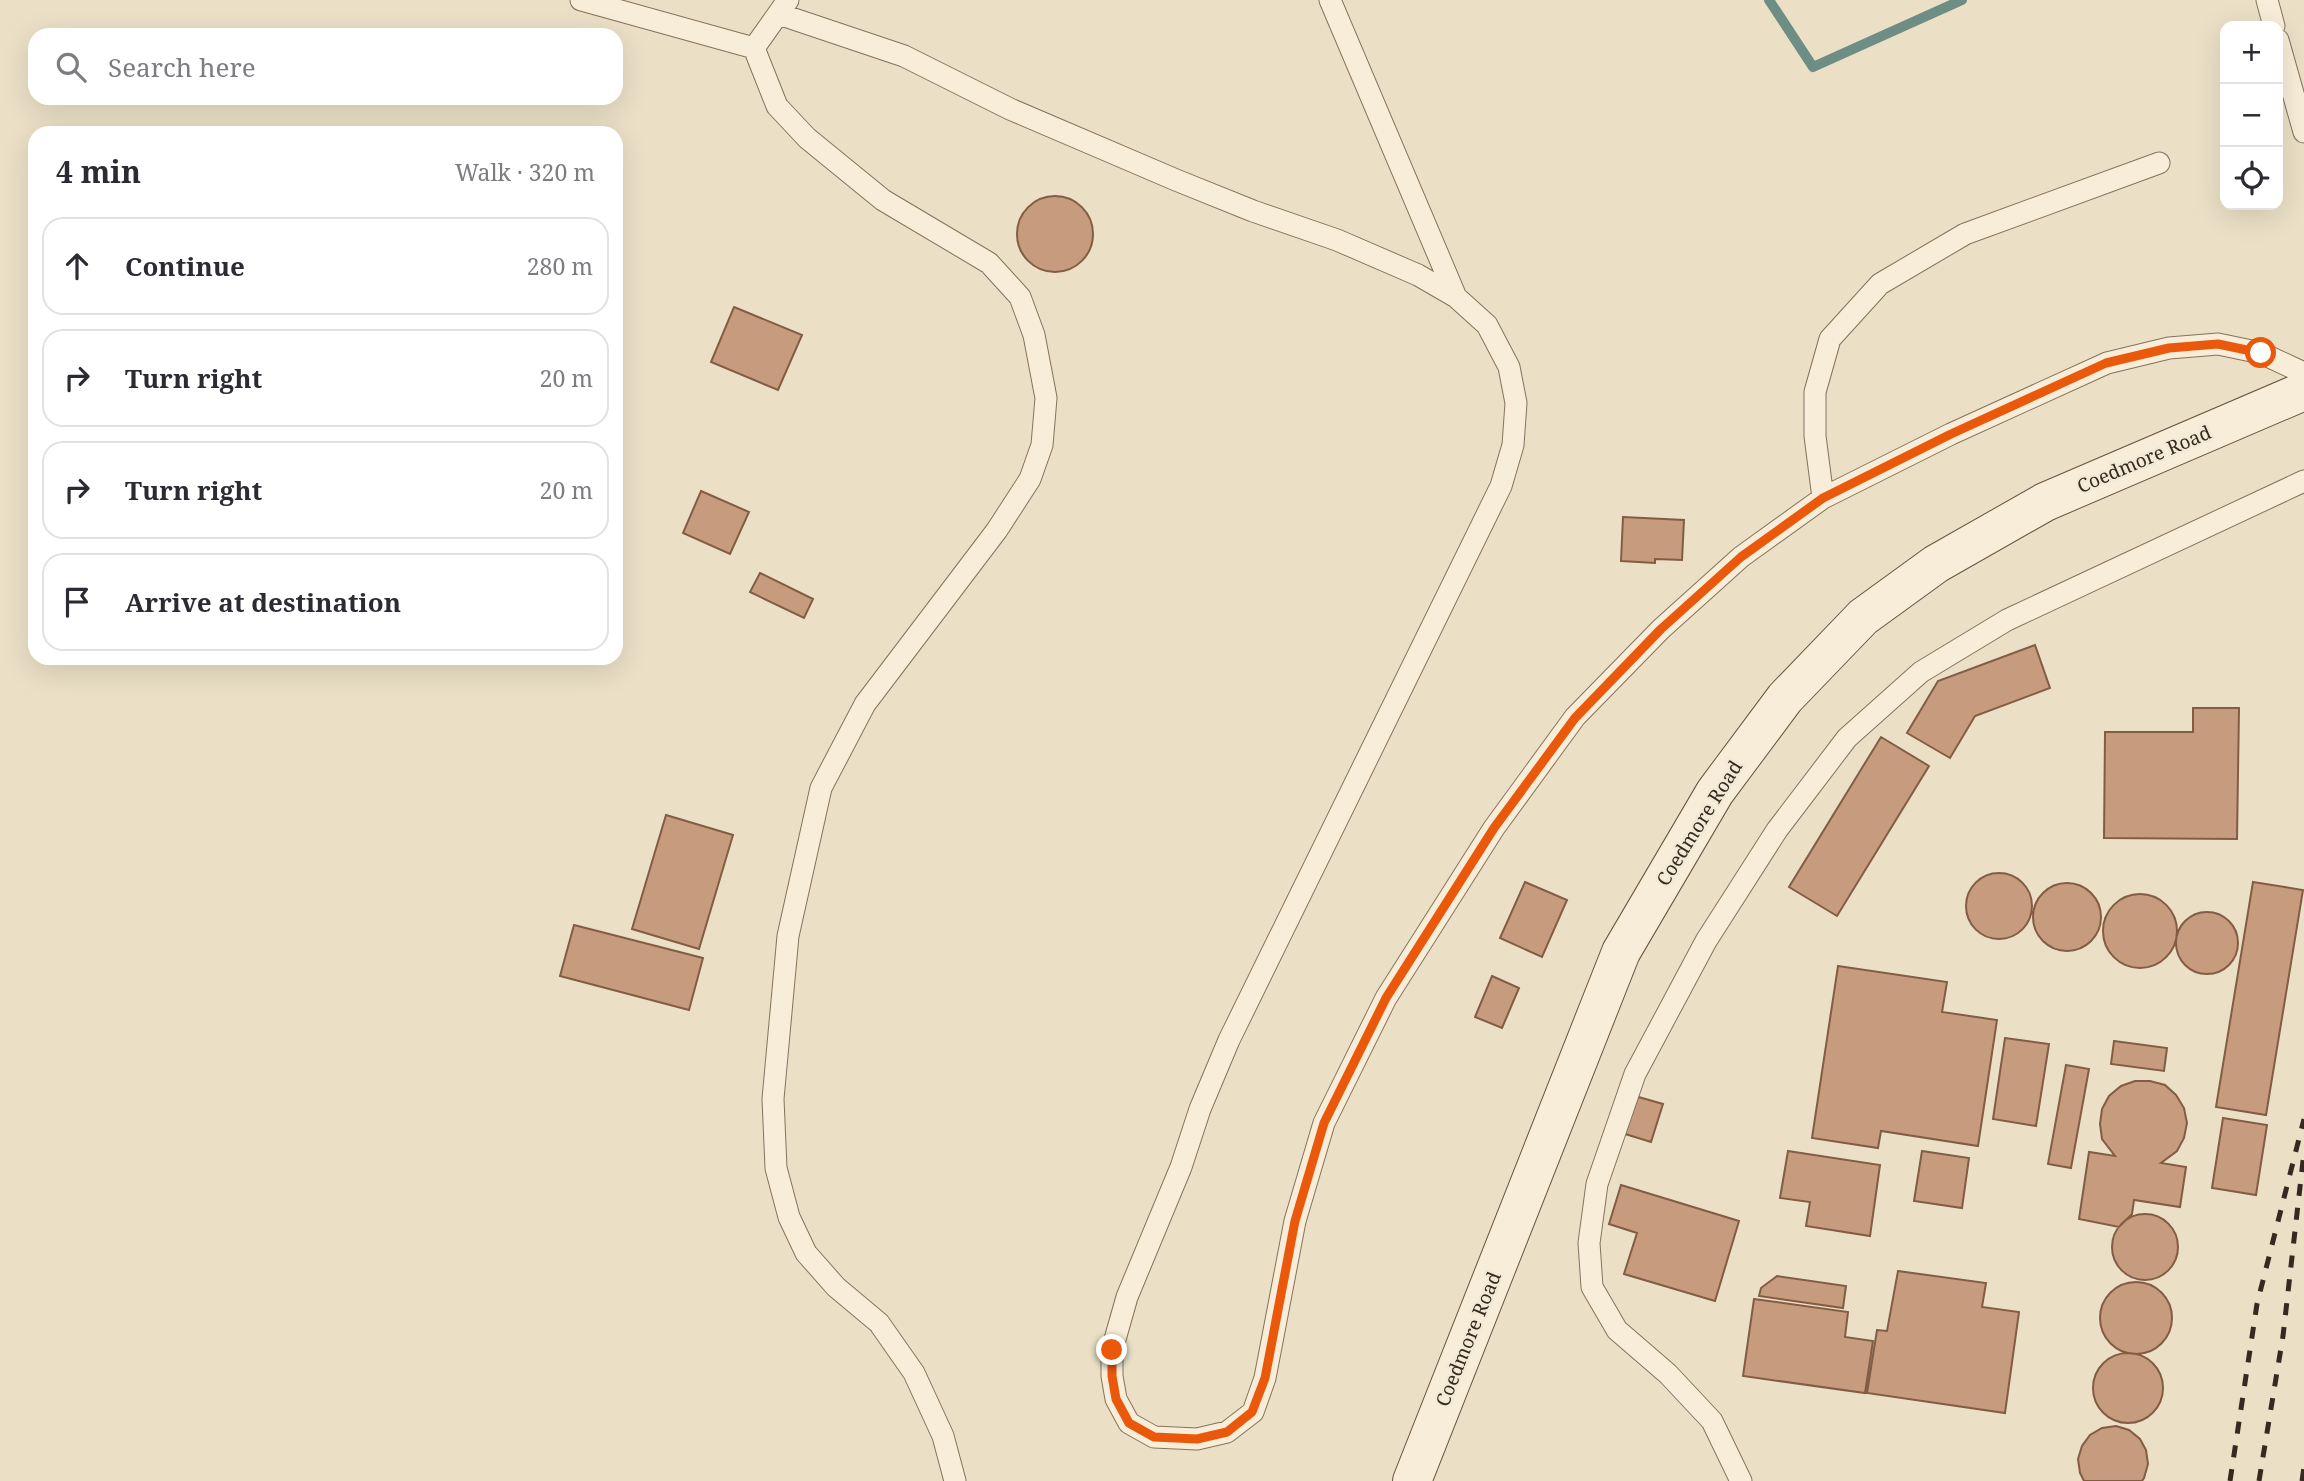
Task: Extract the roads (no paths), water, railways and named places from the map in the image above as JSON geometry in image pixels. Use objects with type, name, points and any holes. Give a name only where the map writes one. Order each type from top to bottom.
[{"type":"street","name":"Coedmore Road","points":[[1412,1481],[1621,952],[1715,792],[1785,698],[1863,617],[1937,564],[2045,502],[2304,391]]},
{"type":"lane","points":[[581,0],[754,48]]},
{"type":"lane","points":[[1330,0],[1456,297]]},
{"type":"lane","points":[[2267,0],[2273,21]]},
{"type":"lane","points":[[754,48],[783,7],[904,56],[1045,124],[1418,275],[1456,297],[1487,325],[1509,367],[1516,403],[1513,445],[1501,486],[1229,1040],[1200,1109],[1181,1167],[1127,1297],[1112,1350],[1116,1399],[1129,1423],[1154,1437],[1197,1439],[1227,1432],[1252,1412],[1265,1378],[1295,1221],[1324,1123],[1386,998],[1494,828],[1575,718],[1661,629],[1741,557],[1823,498],[1951,434],[2106,363],[2169,348],[2218,344],[2261,353],[2304,373]]},
{"type":"lane","points":[[754,48],[777,106],[807,138],[883,200],[989,263],[1020,297],[1034,334],[1046,398],[1042,445],[1030,480],[997,530],[865,704],[821,788],[788,936],[773,1099],[776,1168],[789,1217],[806,1253],[836,1287],[879,1323],[914,1373],[943,1436],[955,1481]]},
{"type":"lane","points":[[2283,58],[2304,132]]},
{"type":"lane","points":[[1823,498],[1815,436],[1815,391],[1830,339],[1880,284],[1965,233],[2159,163]]},
{"type":"lane","points":[[1741,1481],[1712,1421],[1668,1374],[1618,1330],[1591,1287],[1589,1243],[1597,1184],[1635,1074],[1706,941],[1777,830],[1847,738],[1921,672],[2007,620],[2304,481]]},
{"type":"waterway","points":[[1769,0],[1813,67],[1962,0]]},
{"type":"railway","points":[[2230,1481],[2257,1304],[2304,1119]]},
{"type":"railway","points":[[2259,1481],[2283,1336],[2304,1152]]},
{"type":"railway","points":[[2302,1481],[2304,1467]]}]
